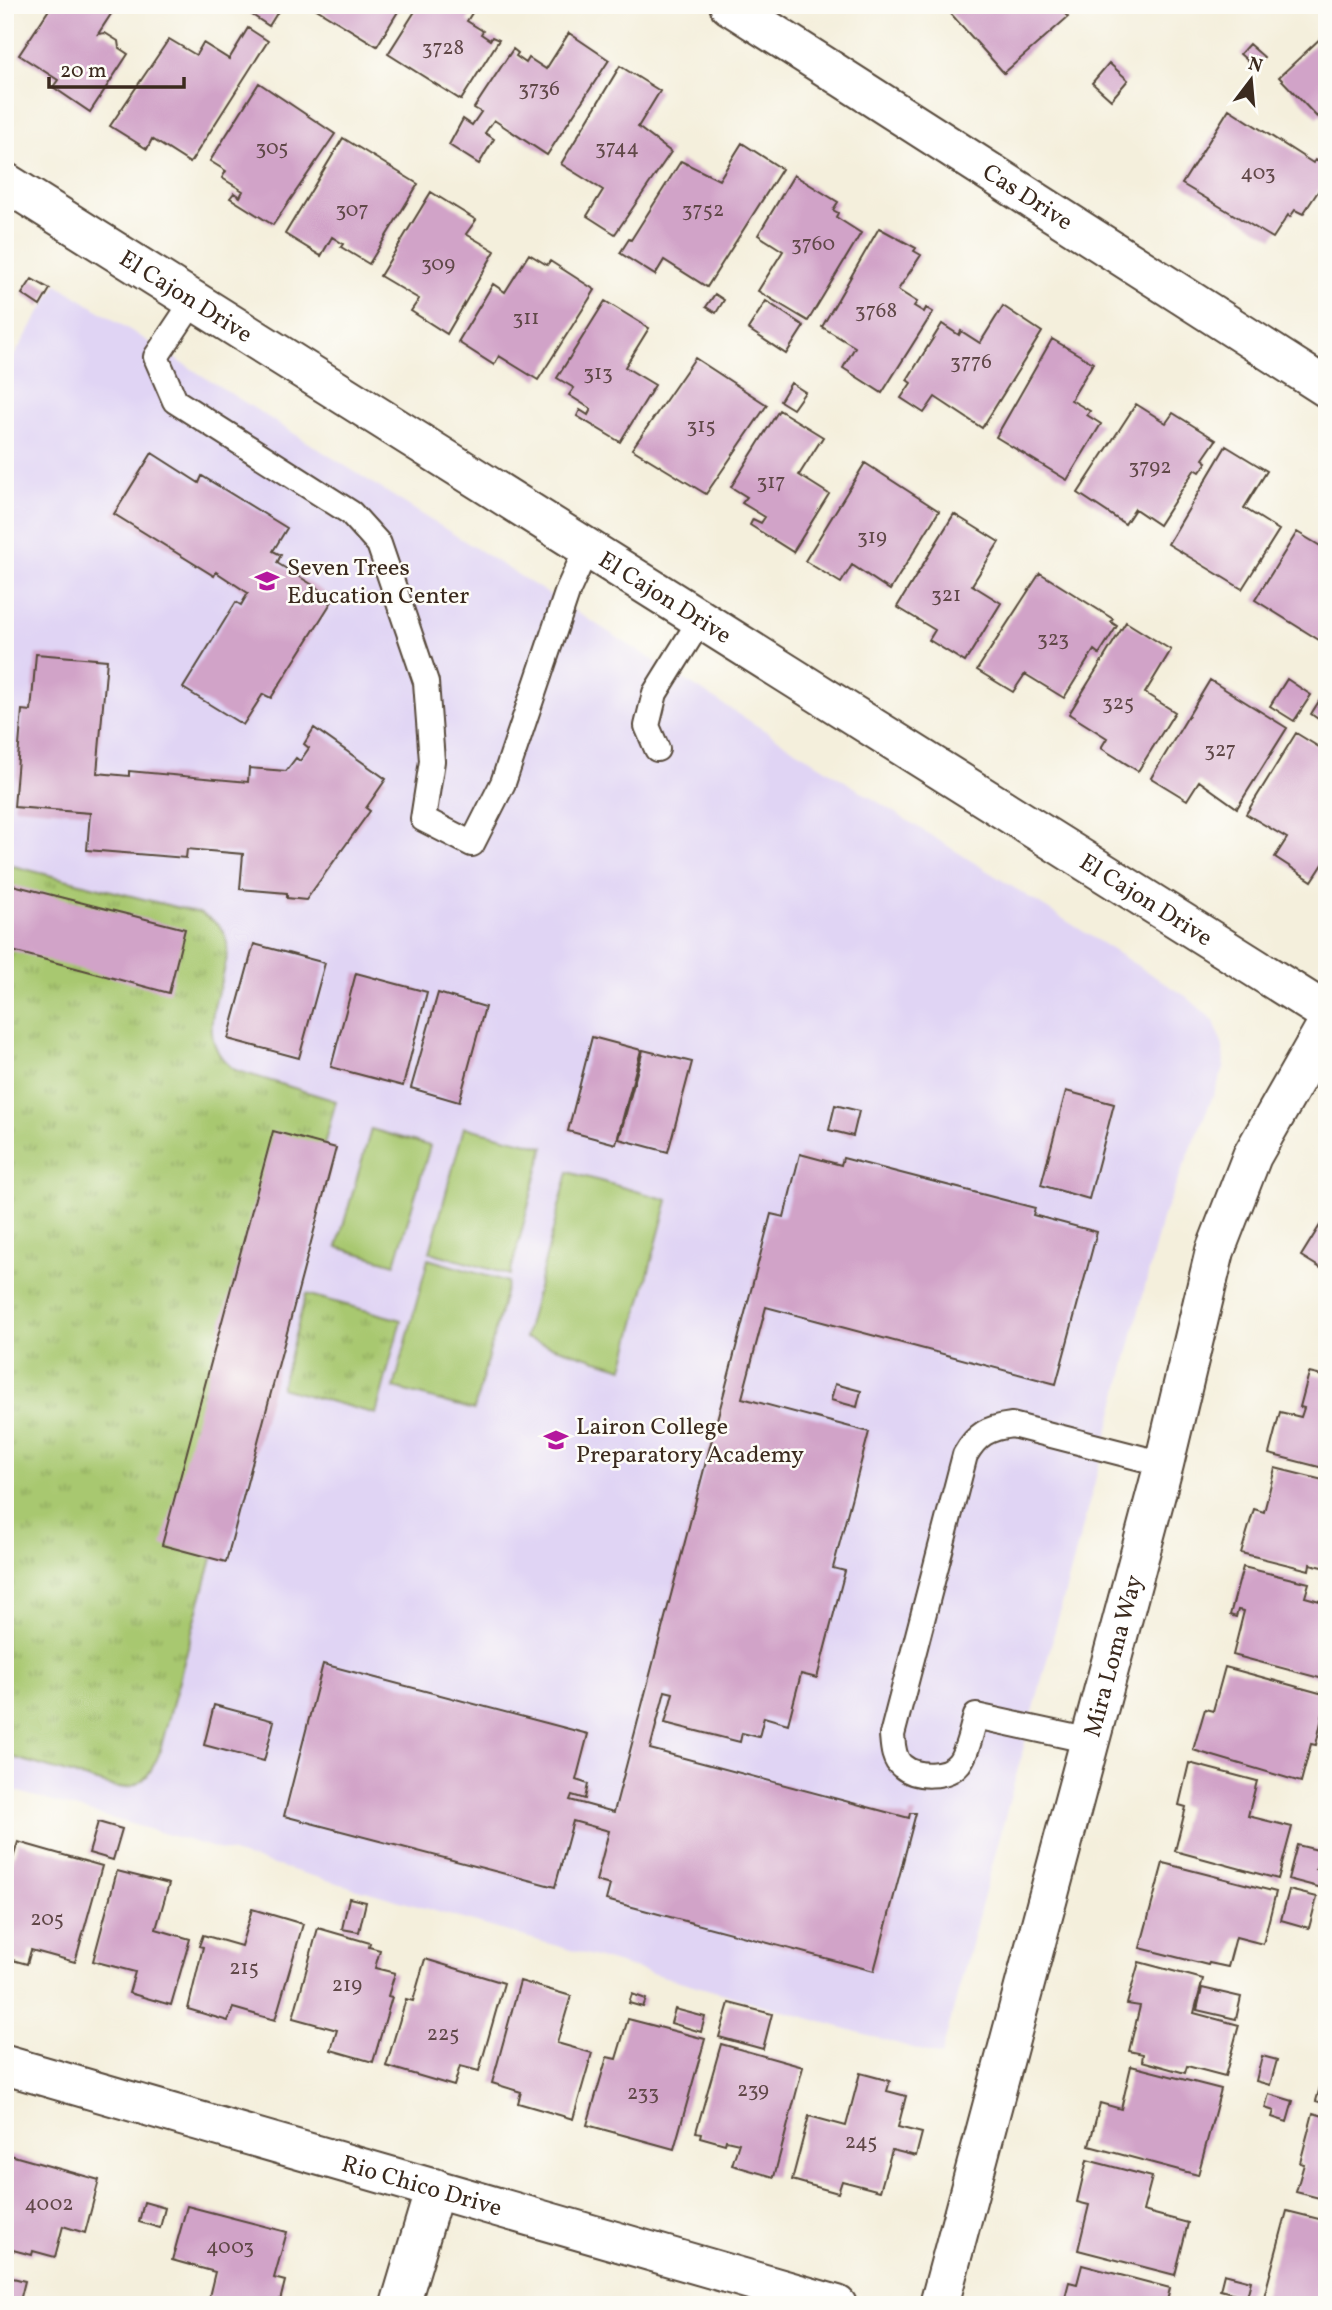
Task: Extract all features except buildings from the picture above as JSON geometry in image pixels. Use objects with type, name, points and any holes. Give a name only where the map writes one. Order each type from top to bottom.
[{"type":"street","name":"Cas Drive","points":[[739,8],[1327,388]]},
{"type":"street","name":"El Cajon Drive","points":[[5,182],[1327,1013]]},
{"type":"street","name":"Mira Loma Way","points":[[939,2305],[1164,1464],[1215,1251],[1252,1156],[1327,1024]]},
{"type":"street","name":"Rio Chico Drive","points":[[5,2065],[837,2305]]},
{"type":"street","points":[[400,2305],[435,2188]]},
{"type":"lane","points":[[194,300],[156,358],[175,401],[351,513],[379,544],[426,682],[432,761],[423,819],[472,844],[503,783],[568,590],[587,548]]},
{"type":"lane","points":[[657,749],[647,726],[655,693],[701,619]]},
{"type":"lane","points":[[1091,1741],[976,1716],[958,1764],[942,1774],[919,1774],[902,1766],[894,1754],[891,1735],[965,1455],[974,1439],[990,1428],[1012,1425],[1164,1464]]},
{"type":"shaded area","name":"Lairon College Preparatory Academy","points":[[57,284],[1187,997],[1214,1021],[1223,1047],[1224,1069],[1162,1219],[1115,1406],[941,2056],[5,1788],[5,371]]},
{"type":"green space","points":[[5,864],[199,913],[213,921],[224,933],[227,948],[226,964],[212,1019],[213,1037],[219,1054],[235,1070],[336,1101],[159,1754],[144,1779],[126,1787],[118,1788],[5,1755]]},
{"type":"green space","points":[[464,1127],[544,1147],[510,1275],[430,1252]]},
{"type":"green space","points":[[371,1129],[430,1146],[395,1264],[337,1247]]},
{"type":"green space","points":[[568,1172],[668,1200],[623,1368],[525,1338]]},
{"type":"green space","points":[[428,1259],[508,1282],[474,1410],[394,1388]]},
{"type":"green space","points":[[306,1294],[401,1320],[376,1414],[281,1388]]},
{"type":"place","name":"Seven Trees Education Center","points":[[267,581]]},
{"type":"place","name":"Lairon College Preparatory Academy","points":[[556,1440]]}]
